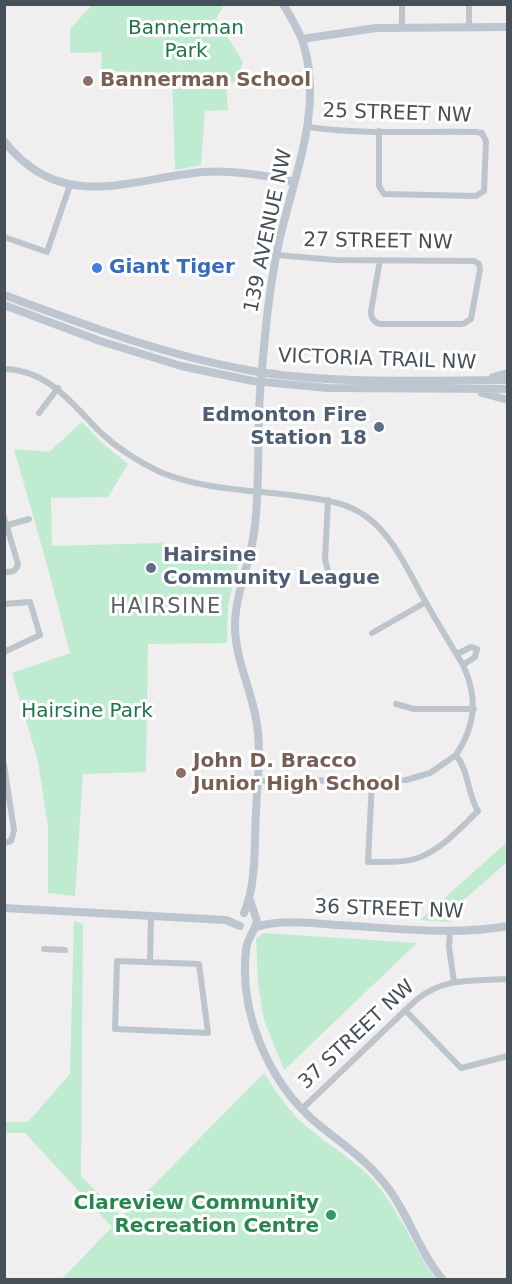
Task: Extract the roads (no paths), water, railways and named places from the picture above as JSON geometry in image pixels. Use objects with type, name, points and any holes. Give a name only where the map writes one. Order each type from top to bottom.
[{"type":"street","name":"139 AVENUE NW","points":[[243,914],[249,897],[253,870],[259,743],[257,720],[238,651],[235,625],[237,603],[253,542],[261,377],[267,315],[277,255],[308,127],[311,105],[308,60],[302,39],[284,4]]},
{"type":"street","points":[[402,4],[402,28]]},
{"type":"street","points":[[469,4],[469,27]]},
{"type":"street","points":[[302,39],[364,29],[507,27]]},
{"type":"street","name":"25 STREET NW","points":[[308,127],[339,132],[379,131],[476,132],[484,135],[486,186],[483,193],[476,196],[387,195],[381,192],[379,186],[379,131]]},
{"type":"street","points":[[4,141],[35,171],[70,185],[106,187],[190,174],[222,172],[259,174],[294,182]]},
{"type":"street","points":[[4,237],[47,252],[70,185]]},
{"type":"street","name":"27 STREET NW","points":[[277,255],[327,259],[470,260],[479,264],[480,273],[471,319],[463,324],[380,324],[373,321],[371,311],[380,260]]},
{"type":"street","name":"VICTORIA TRAIL NW","points":[[4,295],[158,350],[261,377],[507,380]]},
{"type":"street","name":"VICTORIA TRAIL NW","points":[[4,305],[100,341],[181,366],[328,388],[507,389]]},
{"type":"street","points":[[4,369],[35,375],[58,388],[102,433],[149,466],[198,484],[328,500],[357,510],[379,527],[392,543],[457,654],[473,689],[474,709],[469,732],[456,754],[438,769],[420,777],[406,780],[372,781],[257,781]]},
{"type":"street","points":[[484,380],[507,373]]},
{"type":"street","points":[[39,412],[58,388]]},
{"type":"street","points":[[464,390],[507,400]]},
{"type":"street","points":[[328,500],[325,559],[328,575]]},
{"type":"street","points":[[4,517],[18,564],[17,569],[13,572],[4,572]]},
{"type":"street","points":[[8,525],[29,519]]},
{"type":"street","points":[[4,604],[30,602],[40,635],[4,652]]},
{"type":"street","points":[[372,633],[426,602]]},
{"type":"street","points":[[457,654],[471,647],[477,649],[475,657],[463,665]]},
{"type":"street","points":[[396,704],[414,709],[474,709]]},
{"type":"street","points":[[372,781],[368,862],[414,860],[447,842],[478,811],[473,803],[463,765],[456,754]]},
{"type":"street","points":[[4,765],[14,833],[8,842]]},
{"type":"street","name":"139 AVENUE NW","points":[[249,897],[255,922]]},
{"type":"street","points":[[4,908],[226,920],[248,931],[255,922]]},
{"type":"street","points":[[226,920],[250,912],[255,922],[247,945],[246,983],[256,1034],[277,1076],[302,1109],[350,1149],[380,1178],[397,1200],[428,1258],[443,1280]]},
{"type":"street","points":[[243,914],[239,920],[247,945]]},
{"type":"street","points":[[150,962],[151,916]]},
{"type":"street","name":"36 STREET NW","points":[[255,922],[450,931],[507,926]]},
{"type":"street","points":[[450,931],[449,948],[454,982]]},
{"type":"street","points":[[44,949],[65,950]]},
{"type":"street","points":[[117,961],[150,962],[199,964],[208,1034],[116,1029],[117,961]]},
{"type":"street","name":"37 STREET NW","points":[[302,1109],[405,1010],[429,990],[454,982],[507,979]]},
{"type":"street","points":[[405,1010],[461,1068],[507,1056]]},
{"type":"place","name":"Bannerman School","points":[[88,81]]},
{"type":"place","name":"Giant Tiger","points":[[97,268]]},
{"type":"place","name":"Edmonton Fire Station 18","points":[[379,427]]},
{"type":"place","name":"Hairsine Community League","points":[[151,568]]},
{"type":"place","name":"John D. Bracco Junior High School","points":[[181,773]]},
{"type":"place","name":"Clareview Community Recreation Centre","points":[[331,1215]]},
{"type":"district","name":"HAIRSINE","points":[[166,608]]},
{"type":"park label","name":"Bannerman Park","points":[[186,40]]},
{"type":"park label","name":"Hairsine Park","points":[[87,712]]}]
